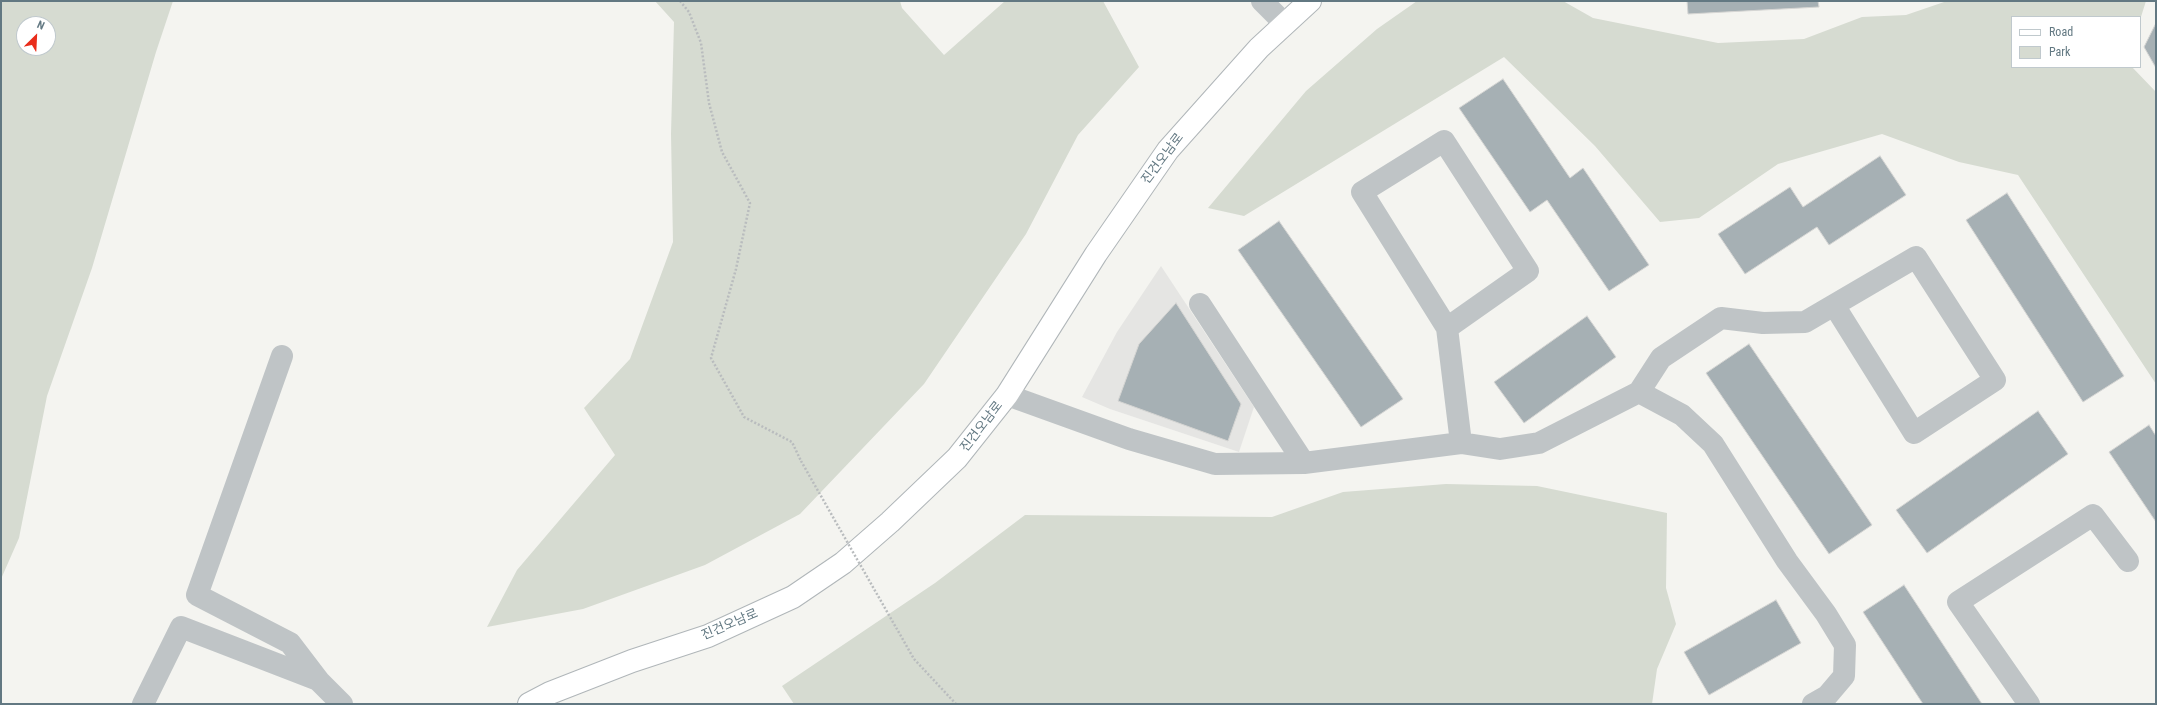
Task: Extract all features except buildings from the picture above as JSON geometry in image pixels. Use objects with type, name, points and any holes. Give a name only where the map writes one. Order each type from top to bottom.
[{"type":"main road","name":"진건오남로","points":[[529,704],[550,693],[632,660],[708,636],[793,597],[843,563],[957,458],[1007,395],[1096,254],[1168,150],[1260,48],[1310,1]]},
{"type":"lane","points":[[1262,1],[1285,24]]},
{"type":"lane","points":[[1447,328],[1528,271],[1444,142],[1362,192],[1447,328],[1461,443]]},
{"type":"lane","points":[[1007,395],[1129,439],[1215,464],[1304,463],[1461,443],[1500,449],[1539,443],[1639,392],[1661,358],[1721,318],[1763,323],[1805,322],[1916,257],[1995,380],[1914,434],[1834,306]]},
{"type":"lane","points":[[1200,304],[1304,463]]},
{"type":"lane","points":[[282,356],[197,595],[290,643],[319,681],[342,704]]},
{"type":"lane","points":[[1639,392],[1682,416],[1713,444],[1787,561],[1826,614],[1845,645],[1844,676],[1827,696],[1813,704]]},
{"type":"lane","points":[[2029,704],[1958,602],[2093,515],[2128,561]]},
{"type":"lane","points":[[143,704],[181,627],[319,681]]},
{"type":"path","points":[[680,1],[689,12],[701,43],[709,103],[722,152],[750,202],[736,269],[710,358],[744,417],[792,442],[801,461],[914,659],[956,704]]},
{"type":"shaded area","points":[[1161,266],[1254,407],[1239,452],[1110,409],[1082,397],[1117,332]]},
{"type":"green space","points":[[1,1],[173,1],[156,52],[92,268],[47,396],[19,538],[1,579]]},
{"type":"green space","points":[[655,1],[900,1],[902,8],[944,55],[1005,1],[1103,1],[1139,67],[1078,135],[1026,234],[924,384],[800,514],[705,565],[583,609],[487,627],[517,570],[615,455],[584,408],[630,359],[673,242],[671,134],[674,22]]},
{"type":"green space","points":[[1417,1],[1563,1],[1593,18],[1718,43],[1804,39],[1862,17],[1906,15],[1947,1],[2146,1],[2141,17],[2011,16],[2011,68],[2133,68],[2156,92],[2156,384],[2018,175],[1959,162],[1882,134],[1778,164],[1699,218],[1660,222],[1595,146],[1504,57],[1244,216],[1208,208],[1306,91],[1377,29]]},
{"type":"green space","points":[[1446,484],[1537,486],[1667,513],[1666,588],[1676,624],[1657,669],[1652,704],[794,704],[782,686],[935,583],[1025,515],[1272,517],[1343,492]]}]
